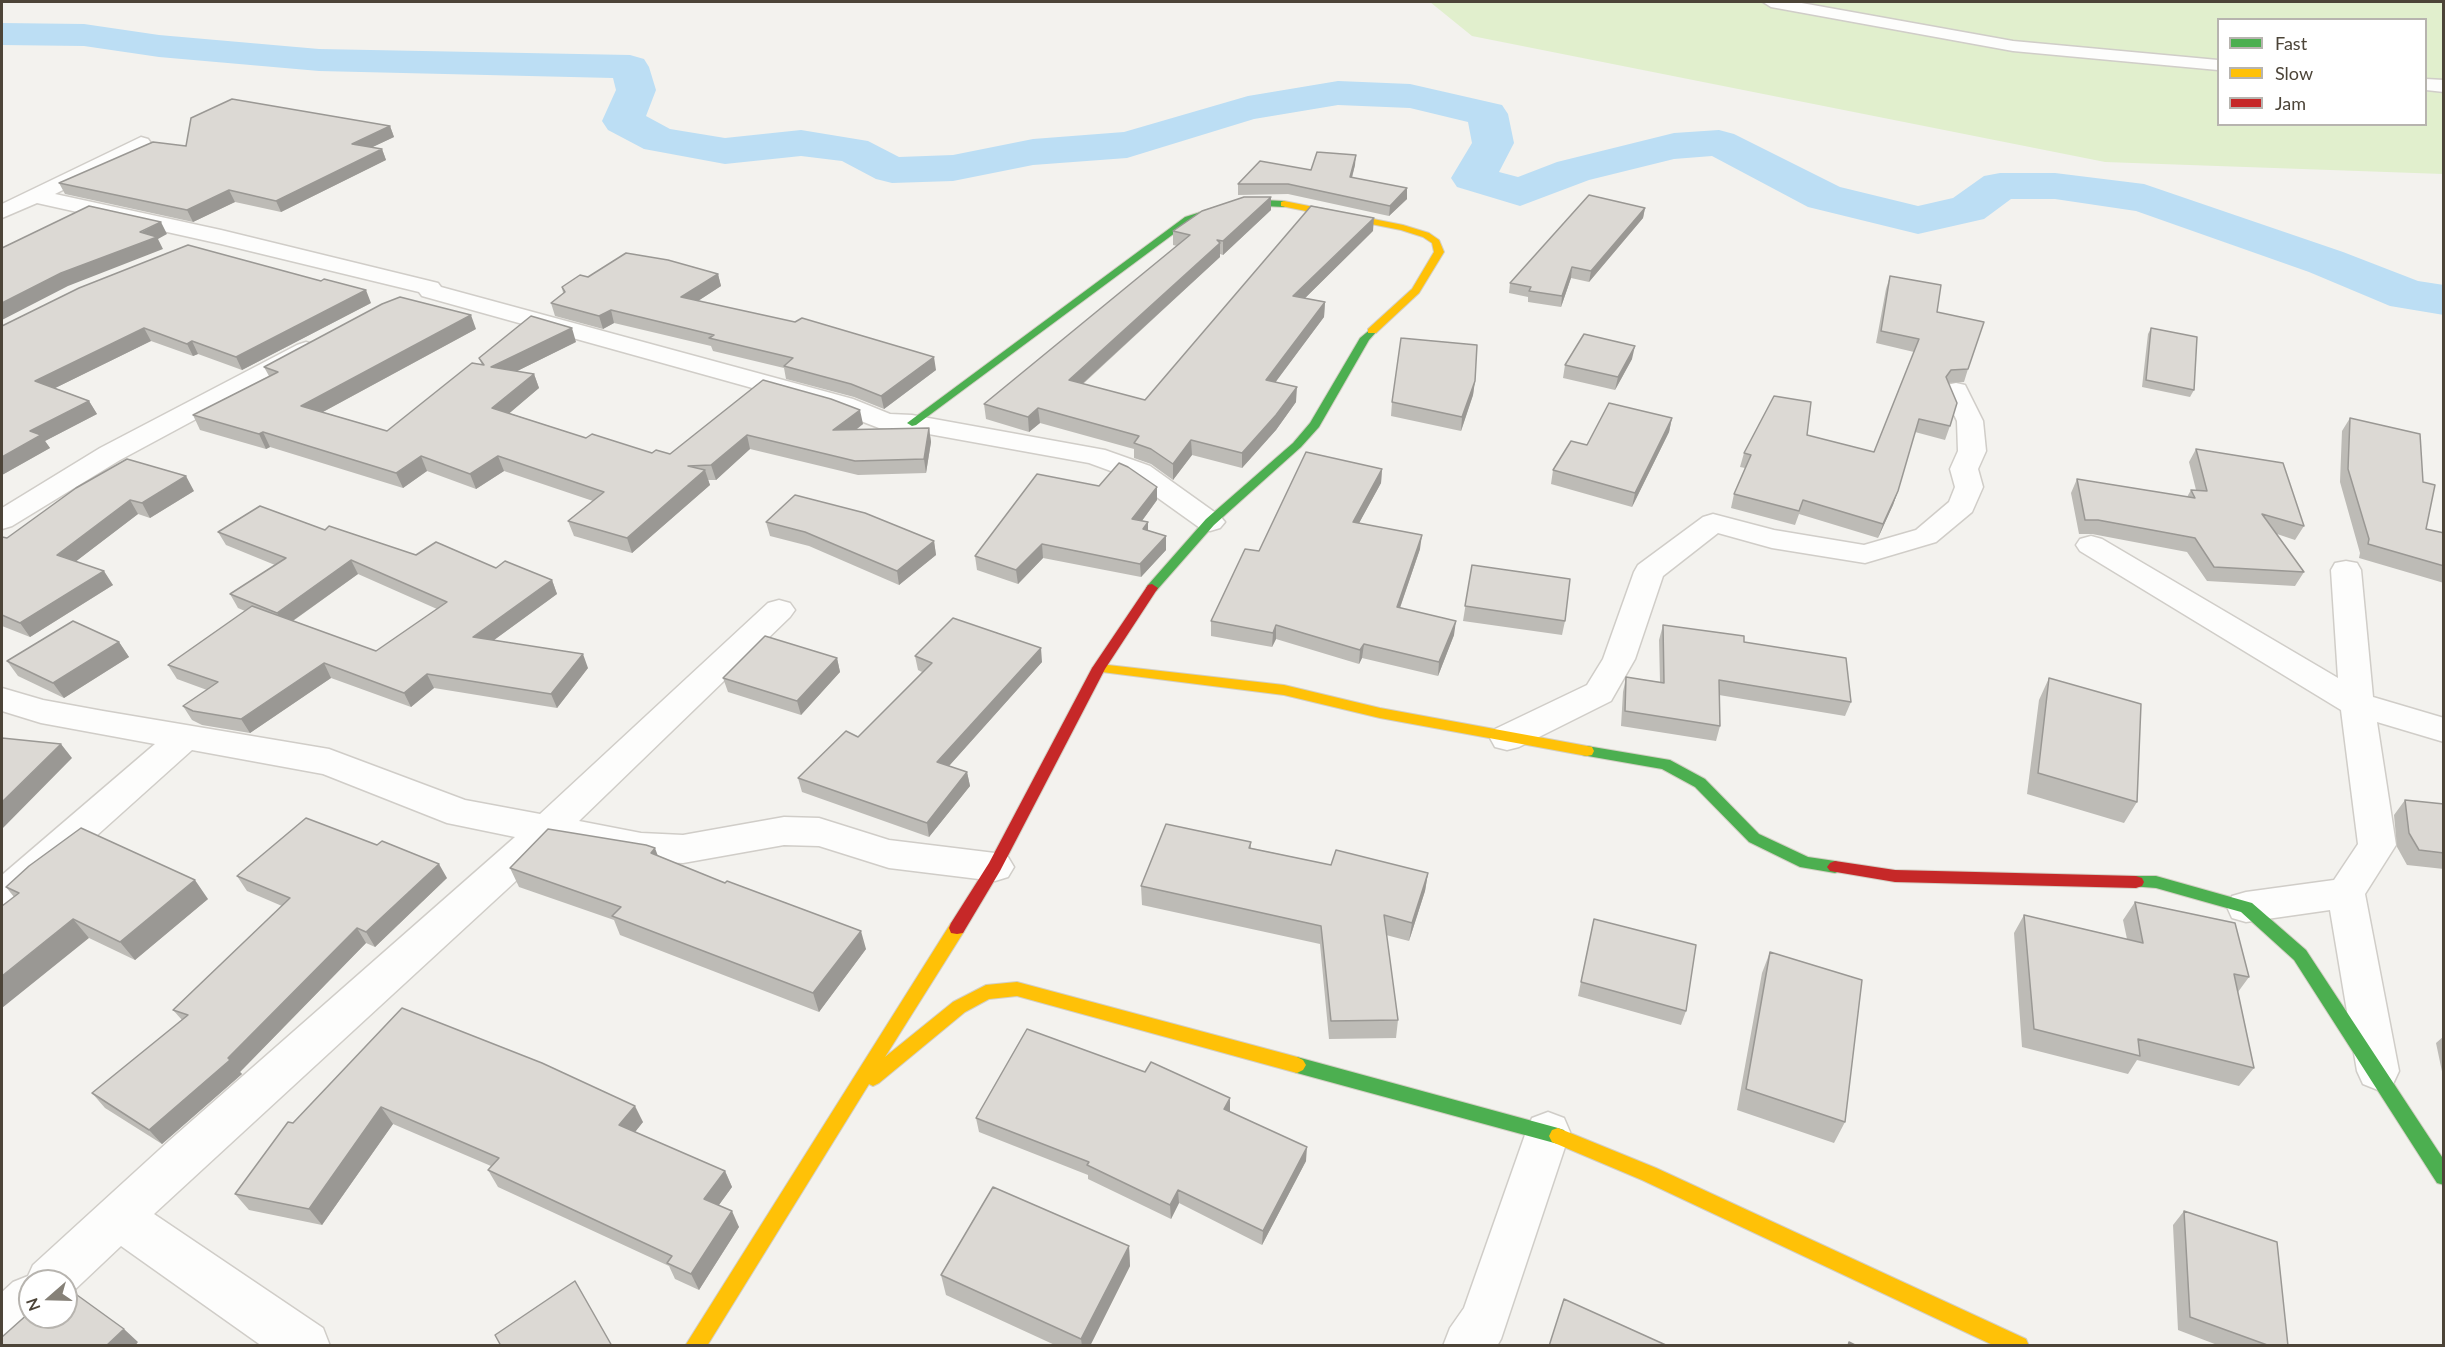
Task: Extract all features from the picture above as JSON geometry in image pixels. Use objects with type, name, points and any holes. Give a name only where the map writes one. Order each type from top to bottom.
[{"type":"street","points":[[1771,2],[2013,46],[2217,66]]},
{"type":"street","points":[[2427,85],[2444,86]]},
{"type":"street","points":[[2,212],[141,143]]},
{"type":"street","points":[[34,196],[221,237],[430,288],[430,291],[844,405],[888,422],[912,423],[1095,456],[1140,472],[1210,522]]},
{"type":"street","points":[[695,1346],[995,867],[1099,668],[1148,592],[1210,522],[1297,445],[1315,425],[1365,338],[1416,291],[1440,252],[1436,242],[1426,235],[1403,228],[1310,211],[1275,202],[1241,202],[1188,219],[912,423]]},
{"type":"street","points":[[188,250],[221,237]]},
{"type":"street","points":[[399,303],[430,291]]},
{"type":"street","points":[[2,520],[110,454],[327,338]]},
{"type":"street","points":[[1507,738],[1599,693],[1619,659],[1649,572],[1713,523],[1772,539],[1865,554],[1926,536],[1962,506],[1969,487],[1964,469],[1972,451],[1970,421],[1956,391]]},
{"type":"street","points":[[2091,544],[2357,704],[2444,730]]},
{"type":"street","points":[[2346,570],[2357,704],[2377,845],[2346,893],[2380,1079]]},
{"type":"street","points":[[63,1269],[186,1154],[548,829],[779,610]]},
{"type":"street","points":[[1099,668],[1284,690],[1380,713],[1507,738],[1665,764],[1700,783],[1754,838],[1805,863],[1895,876],[2156,882],[2246,907],[2346,893]]},
{"type":"street","points":[[2,699],[40,711],[329,762],[460,813],[641,847],[683,849],[784,831],[819,832],[889,854],[995,867]]},
{"type":"street","points":[[2,897],[185,737]]},
{"type":"street","points":[[2246,907],[2300,955],[2444,1177]]},
{"type":"street","points":[[853,1095],[959,1007],[986,992],[1017,989],[1548,1132],[1650,1174],[2019,1346]]},
{"type":"street","points":[[1468,1346],[1484,1322],[1548,1132]]},
{"type":"street","points":[[120,1218],[305,1346]]},
{"type":"street","points":[[2,1324],[18,1310]]},
{"type":"green space","points":[[1430,2],[2443,2],[2443,174],[2105,162],[1472,36]]},
{"type":"building","points":[[232,99],[390,126],[352,144],[382,149],[276,201],[229,190],[187,210],[59,183],[153,142],[186,146],[191,118]]},
{"type":"building","points":[[1317,152],[1356,155],[1350,177],[1407,188],[1390,206],[1288,184],[1238,184],[1260,161],[1311,170]]},
{"type":"building","points":[[1589,195],[1645,208],[1591,271],[1572,267],[1562,296],[1529,291],[1531,287],[1510,283]]},
{"type":"building","points":[[1244,197],[1271,197],[1223,241],[1217,240],[1220,243],[1069,380],[1145,400],[1311,206],[1374,218],[1293,296],[1325,302],[1266,380],[1297,387],[1242,453],[1191,440],[1173,464],[1151,449],[1134,443],[1139,436],[1038,408],[1028,417],[984,404],[1190,235],[1173,231],[1202,211]]},
{"type":"building","points":[[89,206],[161,222],[140,232],[157,237],[61,273],[2,303],[2,248]]},
{"type":"building","points":[[188,245],[321,281],[324,279],[366,290],[236,357],[192,341],[187,344],[144,328],[35,381],[89,401],[30,431],[41,435],[2,457],[2,326],[79,288]]},
{"type":"building","points":[[626,253],[668,260],[718,274],[681,297],[795,322],[802,318],[934,357],[881,396],[851,384],[784,366],[793,358],[709,338],[714,335],[611,310],[599,316],[551,303],[565,292],[562,287],[580,275],[588,277]]},
{"type":"building","points":[[1890,276],[1941,285],[1937,312],[1984,322],[1968,369],[1951,370],[1946,377],[1957,403],[1950,426],[1919,419],[1898,491],[1883,524],[1803,500],[1799,511],[1734,494],[1751,455],[1744,453],[1774,396],[1811,402],[1807,435],[1874,452],[1919,339],[1881,331]]},
{"type":"building","points":[[400,297],[471,315],[301,406],[387,431],[472,363],[484,365],[479,358],[531,316],[572,328],[491,367],[534,374],[492,408],[586,438],[592,434],[652,453],[656,450],[670,454],[763,380],[831,399],[860,410],[833,430],[929,428],[924,459],[855,461],[747,435],[711,465],[688,466],[705,470],[627,538],[568,521],[604,492],[498,456],[470,474],[421,456],[396,473],[263,432],[259,434],[193,415],[278,372],[264,367],[382,304]]},
{"type":"building","points":[[2151,328],[2197,337],[2194,390],[2146,380]]},
{"type":"building","points":[[1584,334],[1635,346],[1618,377],[1565,365]]},
{"type":"building","points":[[1401,338],[1477,345],[1475,381],[1462,417],[1392,402]]},
{"type":"building","points":[[1609,403],[1672,418],[1635,493],[1553,470],[1571,441],[1587,445]]},
{"type":"building","points":[[2350,418],[2420,434],[2423,482],[2435,485],[2426,529],[2444,533],[2444,566],[2368,544],[2369,539],[2348,469]]},
{"type":"building","points":[[2196,449],[2283,463],[2304,526],[2262,514],[2304,572],[2214,567],[2195,538],[2098,520],[2085,520],[2077,479],[2195,498],[2191,490],[2207,491]]},
{"type":"building","points":[[1306,452],[1382,469],[1353,522],[1422,535],[1397,607],[1456,621],[1439,662],[1364,644],[1360,650],[1276,625],[1273,633],[1211,621],[1245,549],[1259,551]]},
{"type":"building","points":[[127,459],[186,476],[142,503],[130,500],[57,555],[104,571],[20,623],[2,615],[2,537],[7,538],[76,488]]},
{"type":"building","points":[[1119,463],[1157,487],[1132,519],[1148,522],[1143,529],[1166,536],[1140,564],[1042,544],[1016,570],[975,556],[1037,474],[1099,486]]},
{"type":"building","points":[[795,495],[865,513],[934,541],[897,571],[805,532],[766,522]]},
{"type":"building","points":[[260,506],[325,530],[329,526],[416,555],[436,542],[496,568],[505,561],[552,580],[473,637],[583,654],[551,694],[427,674],[404,693],[324,663],[241,719],[193,711],[183,706],[218,682],[168,665],[252,606],[376,651],[447,602],[351,560],[277,613],[230,594],[286,558],[218,532]]},
{"type":"building","points":[[1472,565],[1570,579],[1565,621],[1465,606]]},
{"type":"building","points":[[953,618],[1041,648],[937,762],[967,772],[927,823],[798,778],[846,731],[858,737],[932,663],[915,656]]},
{"type":"building","points":[[73,621],[119,642],[53,683],[7,661]]},
{"type":"building","points":[[1663,625],[1744,636],[1744,642],[1846,658],[1851,702],[1719,680],[1720,726],[1625,711],[1626,677],[1664,683]]},
{"type":"building","points":[[765,636],[837,658],[797,701],[723,678]]},
{"type":"building","points":[[2049,678],[2141,704],[2137,802],[2038,773]]},
{"type":"building","points":[[2,738],[61,744],[2,802]]},
{"type":"building","points":[[2405,800],[2444,804],[2444,853],[2419,850],[2409,833]]},
{"type":"building","points":[[306,818],[377,845],[382,841],[439,864],[366,932],[357,928],[228,1058],[230,1060],[149,1130],[92,1093],[188,1015],[173,1010],[290,898],[237,876]]},
{"type":"building","points":[[1166,824],[1251,842],[1249,848],[1331,865],[1336,850],[1428,873],[1412,923],[1384,915],[1398,1020],[1331,1021],[1321,926],[1141,886]]},
{"type":"building","points":[[81,828],[195,880],[120,942],[73,919],[2,976],[2,906],[19,893],[6,887],[29,866]]},
{"type":"building","points":[[548,829],[646,845],[655,848],[651,853],[725,883],[727,881],[861,931],[813,993],[612,916],[621,907],[510,868]]},
{"type":"building","points":[[2135,902],[2235,923],[2249,977],[2234,974],[2254,1068],[2138,1039],[2140,1056],[2034,1029],[2024,915],[2143,943]]},
{"type":"building","points":[[1594,919],[1696,945],[1686,1011],[1581,982]]},
{"type":"building","points":[[1770,952],[1862,980],[1845,1122],[1746,1089]]},
{"type":"building","points":[[402,1008],[542,1063],[635,1106],[619,1125],[725,1171],[704,1199],[732,1211],[691,1274],[667,1263],[672,1256],[488,1170],[499,1158],[381,1107],[309,1209],[235,1194],[288,1122],[293,1123]]},
{"type":"building","points":[[1027,1029],[1145,1072],[1151,1062],[1230,1098],[1224,1109],[1307,1147],[1263,1231],[1178,1190],[1170,1205],[1087,1165],[1089,1162],[976,1118]]},
{"type":"building","points":[[993,1187],[1129,1246],[1081,1339],[941,1275]]},
{"type":"building","points":[[2184,1211],[2277,1242],[2288,1346],[2270,1346],[2190,1317]]},
{"type":"building","points":[[575,1281],[612,1346],[501,1346],[495,1335]]},
{"type":"building","points":[[78,1296],[124,1329],[106,1346],[2,1346],[2,1337],[18,1323],[18,1329],[78,1329]]},
{"type":"building","points":[[1564,1299],[1668,1346],[1549,1346]]},
{"type":"waterway","points":[[2,34],[84,35],[159,46],[319,60],[630,67],[636,90],[623,121],[659,140],[725,151],[801,143],[853,150],[892,170],[953,168],[1033,152],[1127,145],[1248,108],[1338,93],[1410,96],[1487,114],[1493,143],[1473,178],[1520,192],[1573,171],[1674,146],[1719,143],[1824,197],[1918,220],[1968,209],[2000,186],[2055,186],[2144,198],[2326,262],[2408,295],[2444,300]]},
{"type":"traffic: fast","points":[[912,423],[1188,219],[1241,202],[1284,204]]},
{"type":"traffic: fast","points":[[1152,588],[1210,522],[1297,445],[1315,425],[1365,338],[1372,331]]},
{"type":"traffic: fast","points":[[1587,751],[1665,764],[1700,783],[1754,838],[1805,863],[1835,867]]},
{"type":"traffic: fast","points":[[2136,882],[2156,882],[2246,907],[2300,955],[2444,1177]]},
{"type":"traffic: fast","points":[[1297,1065],[1558,1136]]},
{"type":"traffic: slow","points":[[1284,204],[1403,228],[1426,235],[1436,242],[1439,252],[1416,291],[1372,331]]},
{"type":"traffic: slow","points":[[1099,668],[1284,690],[1380,713],[1587,751]]},
{"type":"traffic: slow","points":[[695,1346],[957,928]]},
{"type":"traffic: slow","points":[[873,1078],[959,1007],[986,992],[1017,989],[1297,1065]]},
{"type":"traffic: slow","points":[[1558,1136],[1649,1174],[2019,1346]]},
{"type":"traffic: jam","points":[[957,928],[995,867],[1099,668],[1152,588]]},
{"type":"traffic: jam","points":[[1835,867],[1895,876],[2136,882]]}]
